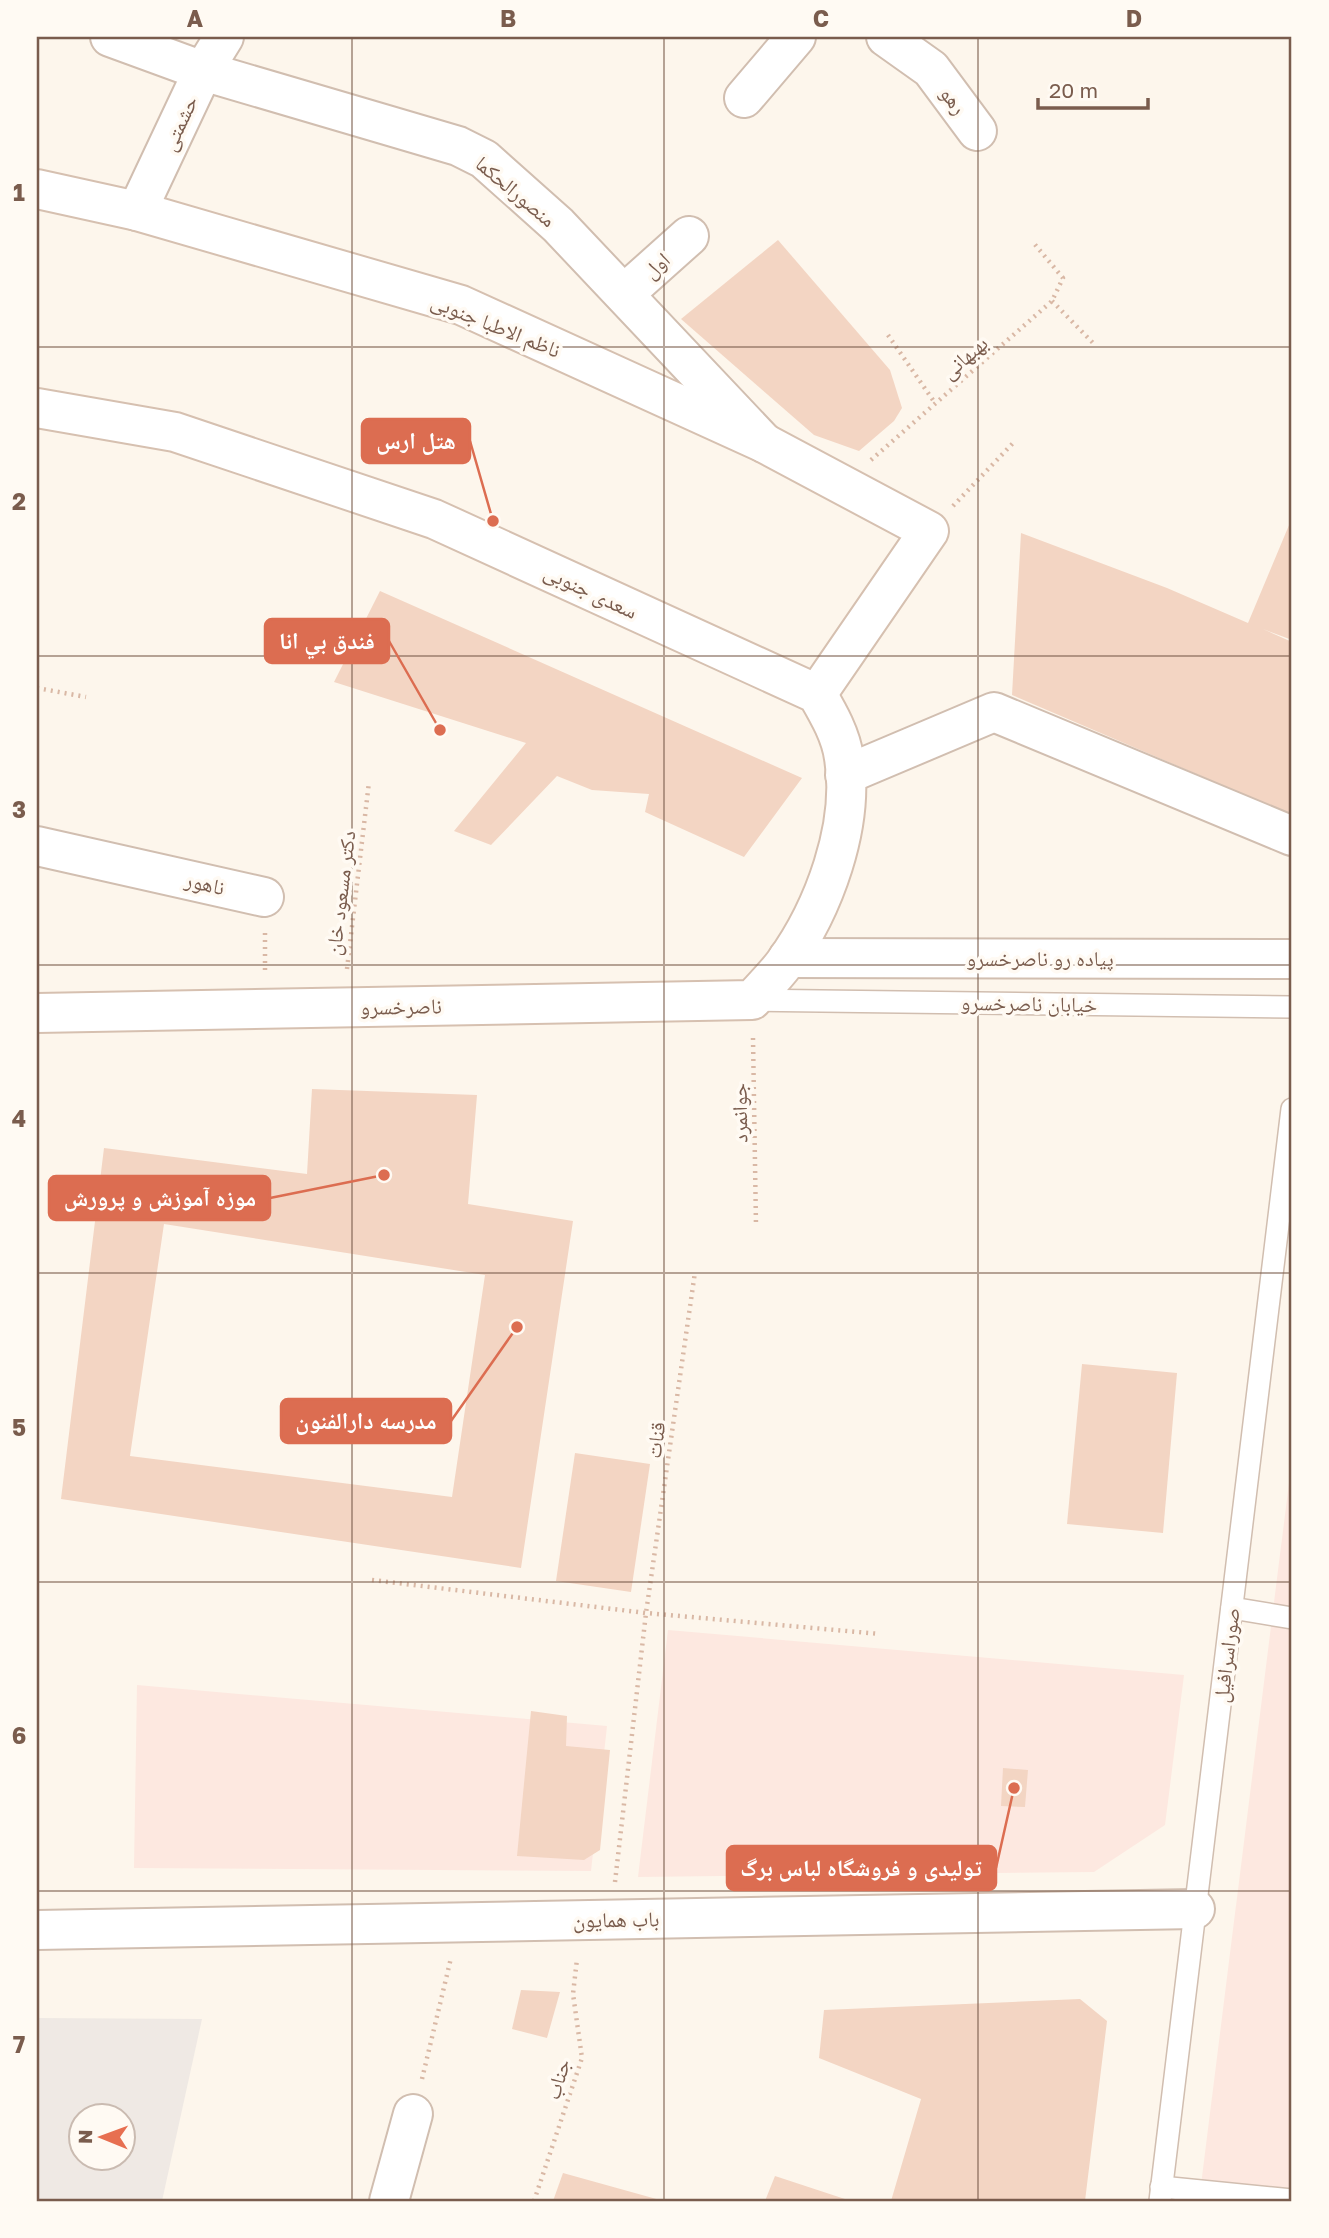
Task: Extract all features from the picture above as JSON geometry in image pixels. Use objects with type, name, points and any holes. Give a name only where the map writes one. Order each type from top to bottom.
[{"type":"street","name":"منصورالحکما","points":[[110,37],[204,71],[458,146],[484,159],[558,225],[764,443]]},
{"type":"street","name":"حشمتی","points":[[137,211],[204,71],[224,37]]},
{"type":"street","points":[[744,98],[796,37]]},
{"type":"street","name":"رهو","points":[[886,37],[934,53],[977,131]]},
{"type":"street","name":"ناظم الاطبا جنوبی","points":[[37,189],[137,211],[461,305],[764,443],[929,531]]},
{"type":"street","name":"اول","points":[[624,294],[689,236]]},
{"type":"street","name":"سعدی جنوبی","points":[[37,408],[175,432],[434,519],[817,694]]},
{"type":"street","points":[[759,1000],[788,958],[824,893],[837,852],[846,804],[845,757],[831,717],[817,694],[929,531]]},
{"type":"street","points":[[845,775],[993,712],[1292,836]]},
{"type":"street","name":"ناهور","points":[[37,846],[264,897]]},
{"type":"street","name":"پیاده رو ناصرخسرو","points":[[788,958],[1292,959]]},
{"type":"street","name":"ناصرخسرو","points":[[37,1013],[759,1000]]},
{"type":"street","name":"باب همایون","points":[[37,1930],[1195,1909]]},
{"type":"street","points":[[389,2201],[413,2114]]},
{"type":"lane","name":"خیابان ناصرخسرو","points":[[759,1000],[1292,1007]]},
{"type":"lane","name":"صوراسرافیل","points":[[1160,2194],[1292,1110]]},
{"type":"lane","points":[[1232,1608],[1292,1618]]},
{"type":"lane","points":[[1160,2194],[1292,2200]]},
{"type":"path","points":[[1032,241],[1063,278],[1052,301],[1095,345]]},
{"type":"path","name":"بهبهانی","points":[[842,486],[1052,301]]},
{"type":"path","points":[[888,335],[935,403]]},
{"type":"path","points":[[929,531],[1015,441]]},
{"type":"path","points":[[37,688],[86,697]]},
{"type":"path","name":"دکتر مسعود خان","points":[[343,1007],[369,782]]},
{"type":"path","points":[[264,897],[266,1009]]},
{"type":"path","name":"جوانمرد","points":[[756,1226],[759,1000]]},
{"type":"path","name":"قنات","points":[[596,1919],[646,1613],[695,1272]]},
{"type":"path","points":[[372,1580],[646,1613],[880,1634]]},
{"type":"path","name":"جناب","points":[[534,2201],[582,2058],[573,1994],[596,1919]]},
{"type":"path","points":[[413,2114],[459,1922]]},
{"type":"shaded area","points":[[1292,1459],[1292,2201],[1199,2201]]},
{"type":"shaded area","points":[[668,1630],[1184,1675],[1165,1825],[1094,1872],[638,1877]]},
{"type":"shaded area","points":[[137,1685],[607,1726],[591,1871],[134,1868]]},
{"type":"shaded area","points":[[37,2018],[202,2019],[162,2201],[37,2201]]},
{"type":"building","points":[[778,240],[890,370],[902,408],[894,421],[859,451],[814,435],[681,319]]},
{"type":"building","points":[[1292,518],[1292,640],[1263,629],[1292,642],[1292,815],[1012,695],[1021,533],[1167,588],[1248,623]]},
{"type":"building","points":[[380,591],[802,778],[744,857],[645,812],[649,794],[592,790],[557,776],[491,845],[454,831],[526,743],[334,682]]},
{"type":"building","points":[[312,1089],[477,1095],[468,1204],[573,1221],[521,1568],[61,1499],[104,1148],[307,1174]],"holes":[[[164,1224],[485,1275],[452,1497],[130,1456]]]},
{"type":"building","points":[[1082,1364],[1177,1373],[1163,1533],[1067,1524]]},
{"type":"building","points":[[575,1453],[650,1464],[631,1592],[556,1581]]},
{"type":"building","points":[[531,1711],[567,1716],[566,1746],[610,1750],[600,1850],[584,1860],[517,1856]]},
{"type":"building","points":[[1003,1768],[1028,1770],[1025,1807],[1001,1806]]},
{"type":"building","points":[[521,1990],[560,1992],[547,2038],[512,2029]]},
{"type":"building","points":[[1080,1999],[1107,2021],[1085,2201],[891,2201],[921,2099],[819,2058],[824,2010]]},
{"type":"building","points":[[563,2173],[660,2200],[660,2201],[553,2201]]},
{"type":"building","points":[[775,2176],[851,2201],[765,2201]]},
{"type":"place","name":"هتل ارس","points":[[493,521]]},
{"type":"place","name":"فندق بي انا","points":[[440,730]]},
{"type":"place","name":"موزه آموزش و پرورش","points":[[384,1175]]},
{"type":"place","name":"مدرسه دارالفنون","points":[[517,1327]]},
{"type":"place","name":"تولیدی و فروشگاه لباس برگ","points":[[1014,1788]]}]
